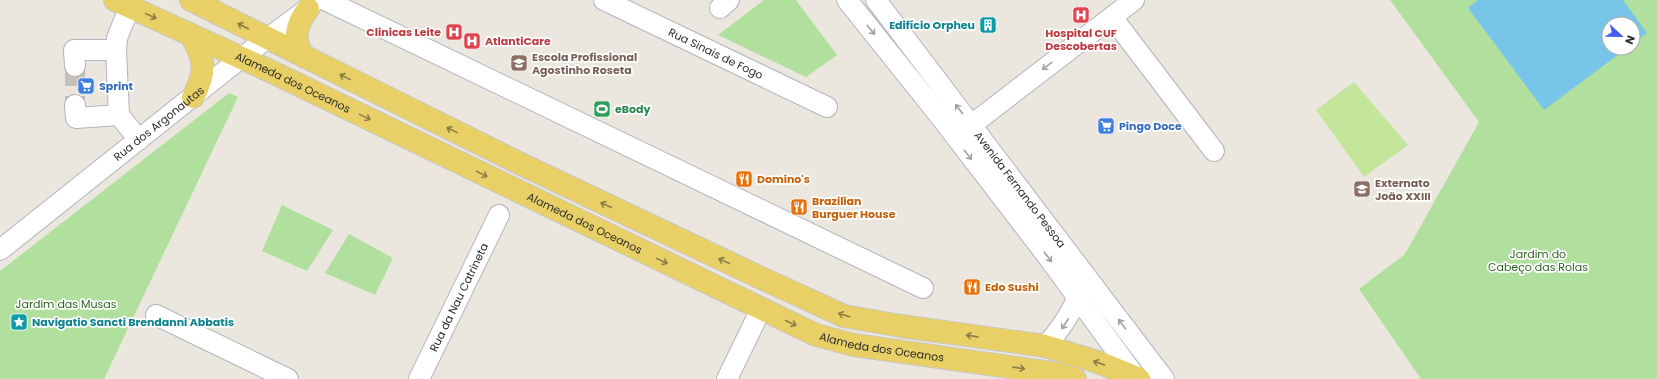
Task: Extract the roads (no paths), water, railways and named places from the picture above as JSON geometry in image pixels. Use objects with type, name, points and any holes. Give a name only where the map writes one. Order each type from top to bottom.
[{"type":"main road","name":"Alameda dos Oceanos","points":[[191,0],[212,7],[305,57],[523,165],[844,316],[901,326],[1045,346],[1098,362],[1136,378]]},
{"type":"main road","name":"Alameda dos Oceanos","points":[[122,3],[241,58],[816,335],[849,344],[1059,374],[1075,379]]},
{"type":"main road","points":[[305,57],[298,47],[297,35],[299,23],[318,3]]},
{"type":"main road","points":[[190,34],[202,55],[203,68],[201,82],[193,96]]},
{"type":"street","name":"Rua Sinais de Fogo","points":[[604,0],[827,107]]},
{"type":"street","name":"Avenida Fernando Pessoa","points":[[846,0],[939,115],[1078,297],[1136,378]]},
{"type":"street","name":"Avenida Fernando Pessoa","points":[[876,0],[1164,379]]},
{"type":"street","points":[[955,137],[1134,0]]},
{"type":"street","points":[[122,3],[116,50],[119,115],[139,140]]},
{"type":"street","points":[[318,3],[923,288]]},
{"type":"street","name":"Rua dos Argonautas","points":[[4,242],[139,140],[241,58],[318,3]]},
{"type":"street","points":[[1112,17],[1214,151]]},
{"type":"street","points":[[75,58],[116,50]]},
{"type":"street","points":[[75,112],[119,115]]},
{"type":"street","name":"Rua da Nau Catrineta","points":[[419,379],[498,215]]},
{"type":"street","points":[[1045,346],[1063,327],[1078,297]]},
{"type":"street","points":[[727,379],[761,309]]},
{"type":"street","points":[[156,315],[288,379]]},
{"type":"street","points":[[1136,378],[1145,355]]},
{"type":"water","points":[[1478,0],[1623,0],[1635,16],[1601,16],[1601,56],[1616,56],[1544,110],[1468,8]]},
{"type":"water","points":[[1641,25],[1647,33],[1641,37]]},
{"type":"tunnel","points":[[75,66],[75,105]]},
{"type":"place","name":"Hospital CUF Descobertas","points":[[1081,15]]},
{"type":"place","name":"Edifício Orpheu","points":[[988,25]]},
{"type":"place","name":"Clinicas Leite","points":[[454,32]]},
{"type":"place","name":"AtlantiCare","points":[[472,41]]},
{"type":"place","name":"Escola Profissional Agostinho Roseta","points":[[519,63]]},
{"type":"place","name":"Sprint","points":[[86,86]]},
{"type":"place","name":"eBody","points":[[602,109]]},
{"type":"place","name":"Pingo Doce","points":[[1106,126]]},
{"type":"place","name":"Domino's","points":[[744,179]]},
{"type":"place","name":"Externato João XXIII","points":[[1362,189]]},
{"type":"place","name":"Brazilian Burguer House","points":[[799,207]]},
{"type":"place","name":"Edo Sushi","points":[[972,287]]},
{"type":"place","name":"Navigatio Sancti Brendanni Abbatis","points":[[19,322]]},
{"type":"park label","name":"Jardim do Cabeço das Rolas","points":[[1538,260]]},
{"type":"park label","name":"Jardim das Musas","points":[[66,304]]}]
